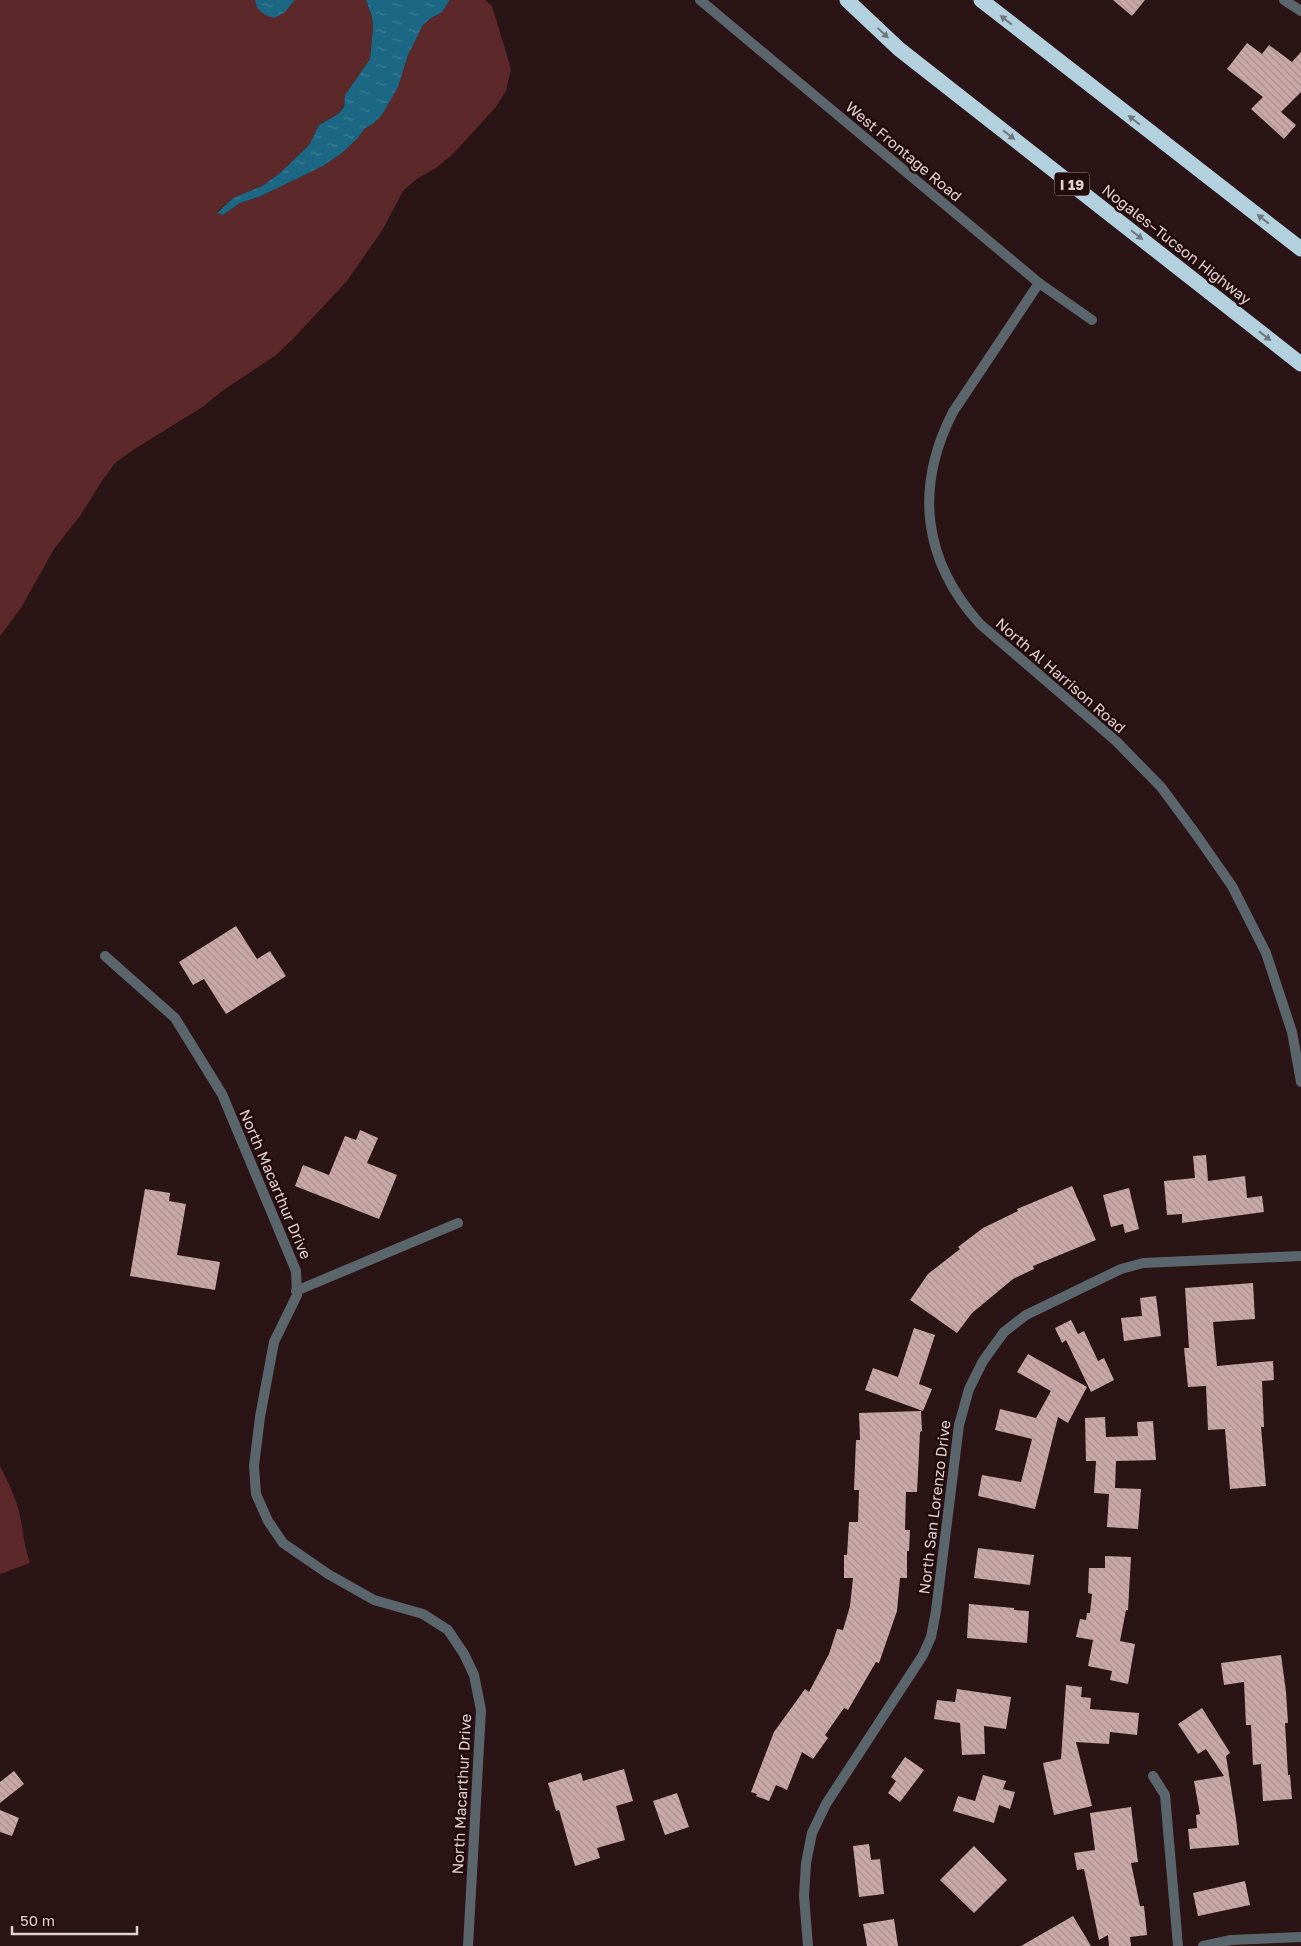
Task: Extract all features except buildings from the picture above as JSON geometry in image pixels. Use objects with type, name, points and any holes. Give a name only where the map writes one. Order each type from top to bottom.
[{"type":"highway","name":"Nogales–Tucson Highway","points":[[847,0],[899,49],[1301,364]]},
{"type":"highway","points":[[981,0],[1301,249]]},
{"type":"street","name":"West Frontage Road","points":[[700,0],[1039,283],[1092,320]]},
{"type":"street","points":[[1284,0],[1301,11]]},
{"type":"street","name":"North Al Harrison Road","points":[[1039,283],[953,412],[941,437],[929,491],[932,533],[937,553],[954,591],[980,624],[1116,740],[1161,788],[1232,886],[1266,953],[1292,1032],[1301,1082]]},
{"type":"street","name":"North Macarthur Drive","points":[[105,956],[175,1018],[222,1094],[296,1271],[297,1295],[274,1342],[254,1466],[256,1494],[268,1521],[283,1544],[328,1574],[374,1600],[423,1614],[448,1630],[464,1654],[474,1675],[481,1710],[468,1946]]},
{"type":"street","points":[[296,1291],[458,1224]]},
{"type":"street","name":"North San Lorenzo Drive","points":[[808,1946],[804,1896],[806,1863],[812,1833],[826,1804],[923,1655],[931,1636],[936,1611],[959,1424],[969,1389],[983,1361],[1004,1332],[1026,1315],[1121,1269],[1143,1263],[1176,1260],[1301,1256]]},
{"type":"street","points":[[1154,1776],[1165,1795],[1178,1946]]},
{"type":"street","points":[[1203,1946],[1231,1940],[1301,1937]]},
{"type":"shaded area","points":[[0,0],[255,0],[256,6],[291,5],[295,0],[366,0],[372,17],[373,27],[370,59],[345,95],[344,106],[338,114],[319,125],[309,145],[280,173],[262,186],[233,198],[217,212],[223,215],[240,203],[261,196],[323,166],[342,153],[358,138],[364,129],[374,123],[382,115],[398,86],[408,55],[423,25],[441,13],[450,0],[485,0],[492,6],[511,69],[506,91],[495,108],[454,153],[403,191],[383,229],[347,281],[291,341],[276,355],[222,391],[204,406],[115,463],[80,516],[54,549],[21,608],[0,636]]},
{"type":"shaded area","points":[[0,1466],[18,1507],[30,1563],[0,1574]]},
{"type":"water","points":[[255,0],[295,0],[284,13],[274,18],[261,12]]},
{"type":"water","points":[[366,0],[450,0],[441,13],[423,25],[408,55],[398,87],[382,115],[364,129],[358,138],[342,153],[323,166],[261,196],[240,203],[223,215],[217,213],[233,198],[262,186],[280,173],[309,145],[319,125],[338,114],[344,107],[345,95],[370,59],[373,27],[372,17]]}]
